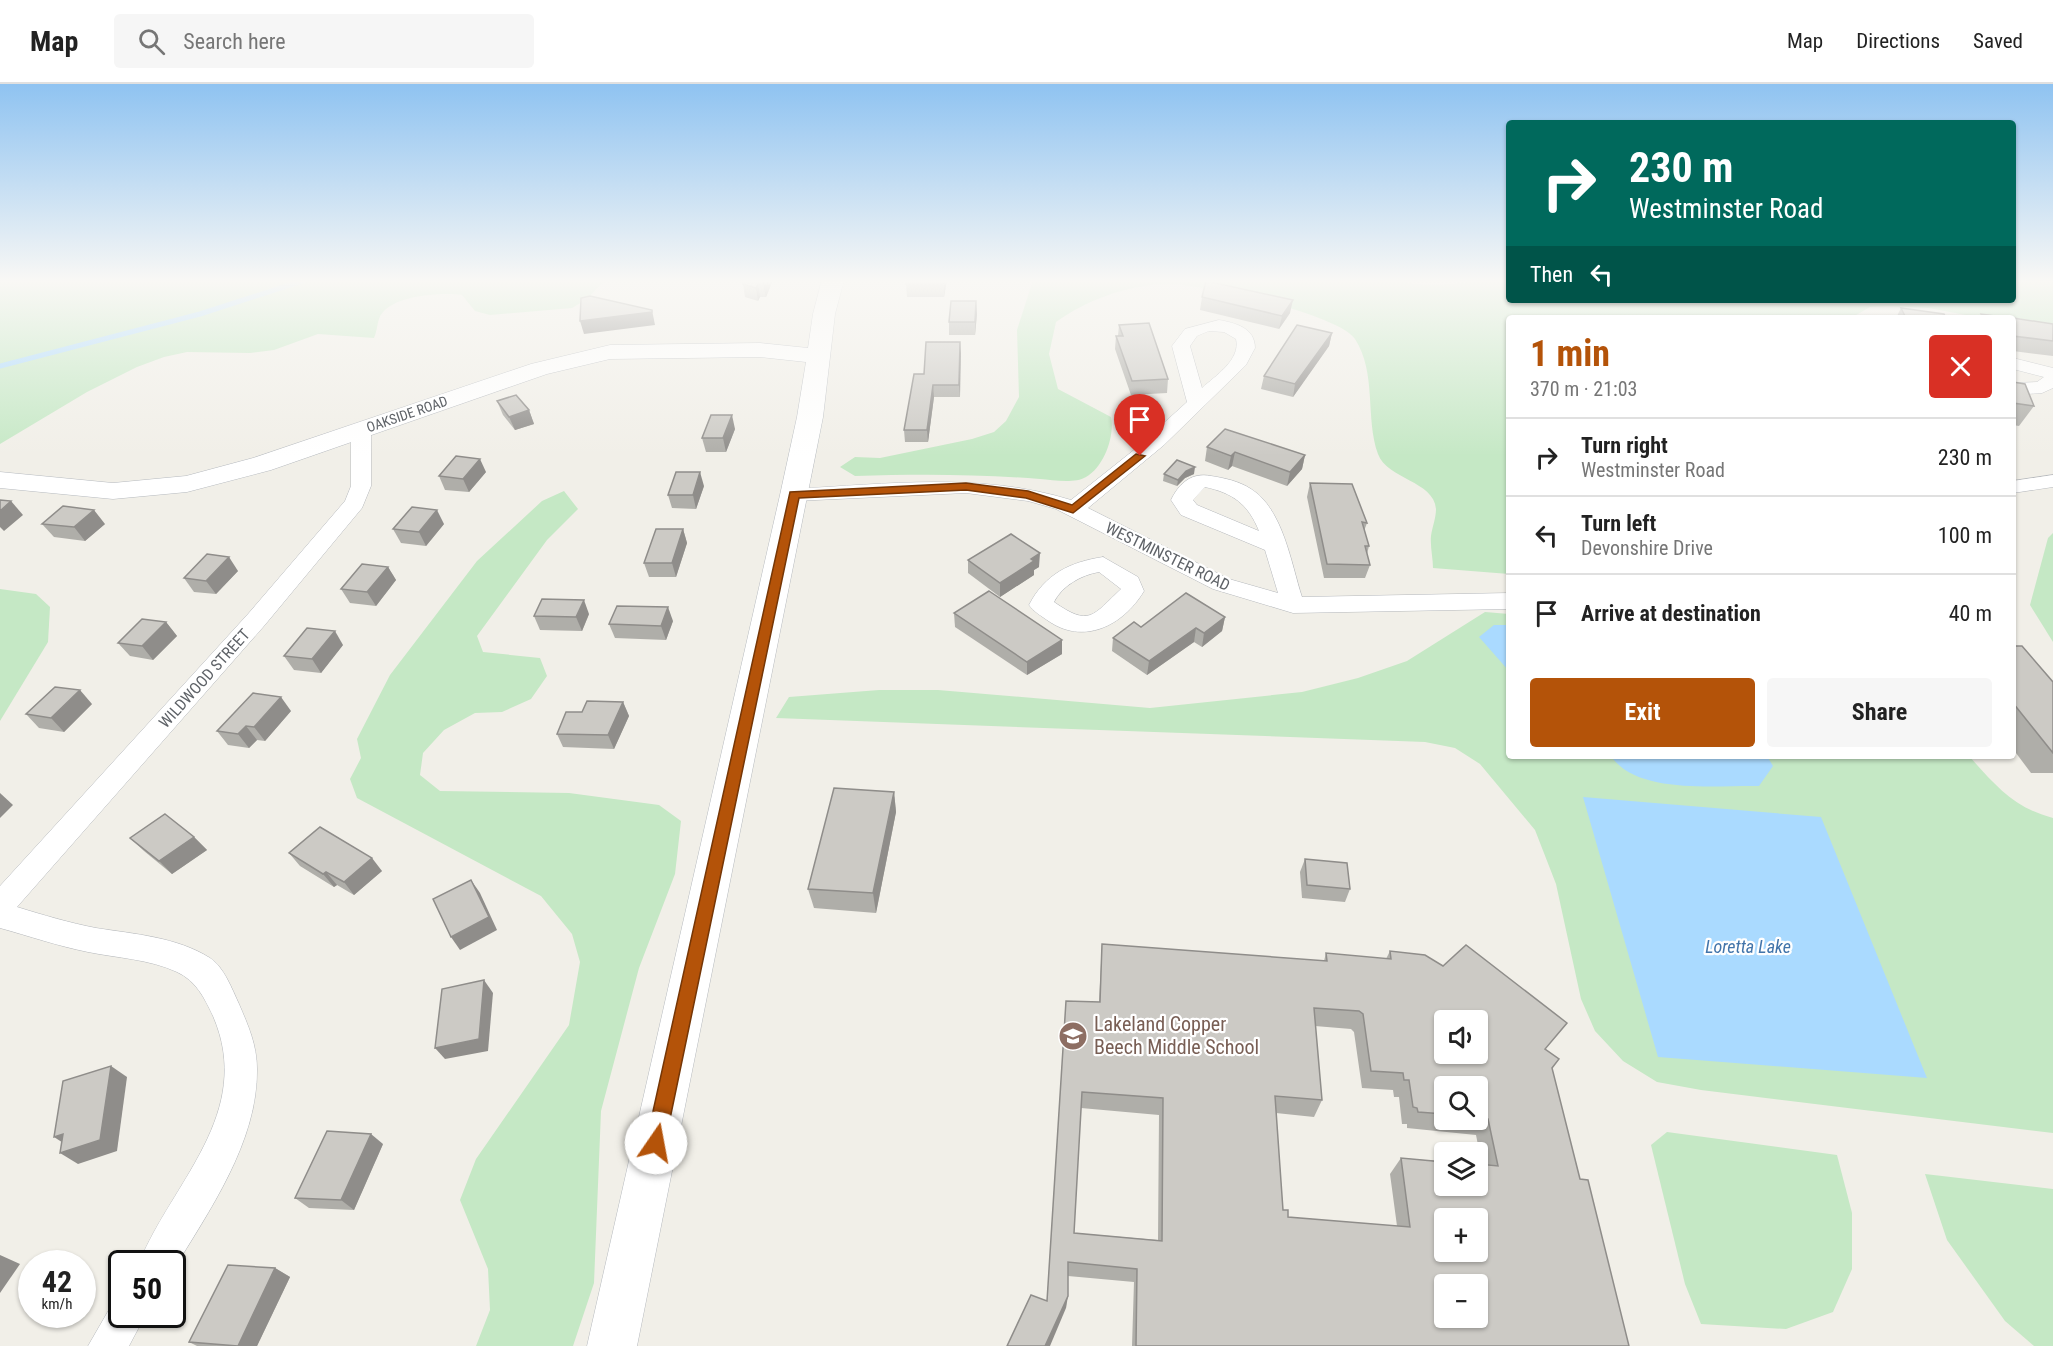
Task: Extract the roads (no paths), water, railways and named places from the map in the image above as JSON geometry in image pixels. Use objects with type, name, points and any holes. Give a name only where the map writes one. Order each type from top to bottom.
[{"type":"main road","points":[[612,1346],[794,495],[810,417],[820,339]]},
{"type":"main road","name":"OAKSIDE ROAD","points":[[0,480],[113,491],[186,484],[262,464],[539,369],[610,352],[760,350],[817,356]]},
{"type":"street","points":[[2016,364],[2053,374]]},
{"type":"street","points":[[2016,389],[2042,387],[2053,380]]},
{"type":"street","points":[[1073,509],[1126,470],[1197,403]]},
{"type":"street","name":"WILDWOOD STREET","points":[[0,906],[248,628],[355,503],[361,486],[361,430]]},
{"type":"street","points":[[2016,487],[2053,481]]},
{"type":"street","name":"WESTMINSTER ROAD","points":[[794,495],[966,487],[1028,495],[1073,509],[1221,584],[1293,605],[1506,601]]},
{"type":"street","points":[[1103,564],[1124,534]]},
{"type":"street","points":[[1275,546],[1293,605]]},
{"type":"street","points":[[0,915],[95,940],[159,950],[201,968],[229,1012],[243,1065],[236,1109],[220,1157],[165,1250]]},
{"type":"street","points":[[107,1346],[118,1328]]},
{"type":"water","points":[[1494,625],[1506,625],[1506,668],[1479,637]]},
{"type":"water","points":[[1614,759],[1769,759],[1773,766],[1759,786],[1679,785],[1639,777],[1623,768]]},
{"type":"water","name":"Loretta Lake","points":[[1583,797],[1821,817],[1927,1078],[1658,1057]]},
{"type":"waterway","points":[[0,366],[104,339]]},
{"type":"place","name":"Lakeland Copper Beech Middle School","points":[[1073,1036]]}]
